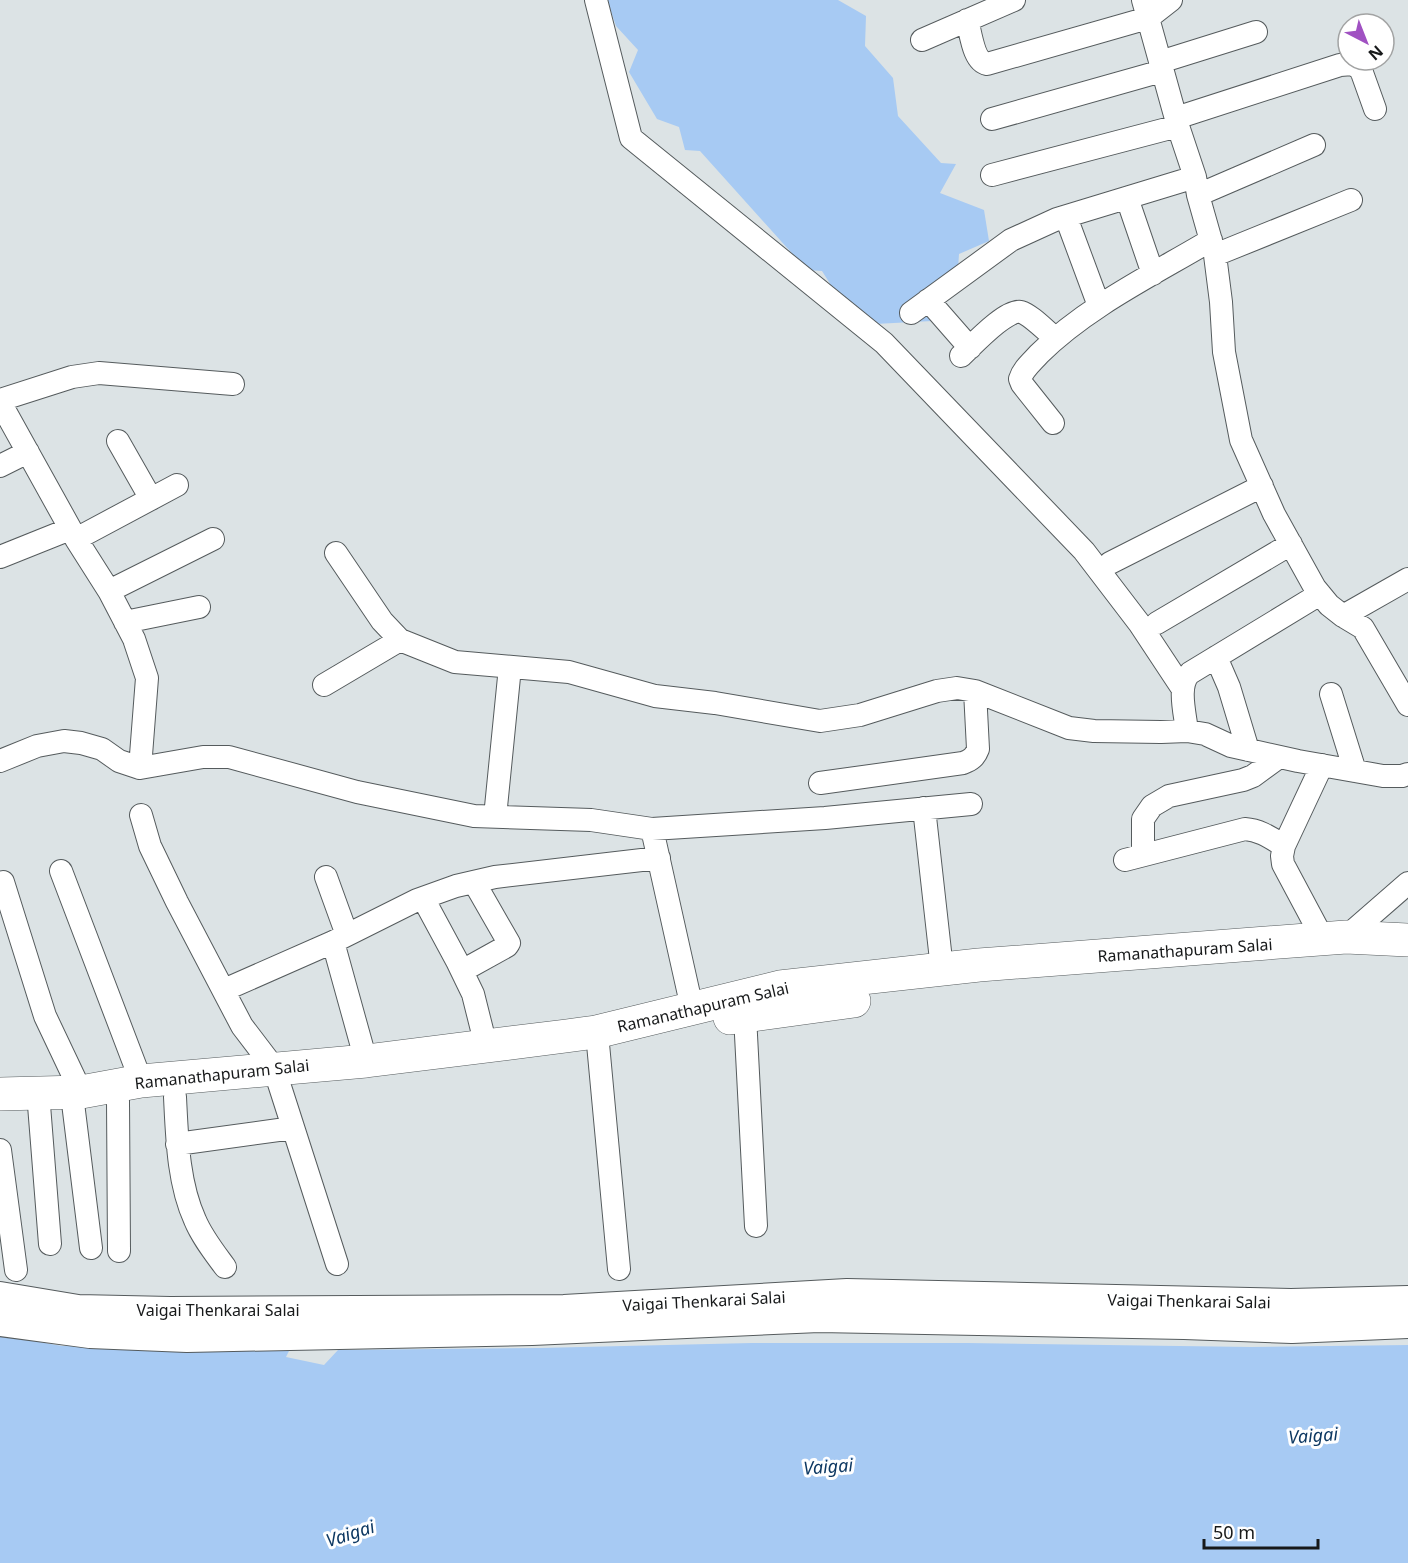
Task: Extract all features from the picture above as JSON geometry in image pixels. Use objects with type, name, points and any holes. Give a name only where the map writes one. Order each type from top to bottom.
[{"type":"highway","name":"Ramanathapuram Salai","points":[[130,1091],[175,1096],[366,1061],[596,1032],[780,987],[942,969],[1334,938],[1408,940]]},
{"type":"highway","name":"Ramanathapuram Salai","points":[[0,1107],[39,1105],[77,1097],[277,1077],[514,1064],[675,1026],[929,990],[1129,977],[1330,954],[1408,961]]},
{"type":"highway","name":"Ramanathapuram Salai","points":[[0,1094],[77,1097]]},
{"type":"main road","name":"Vaigai Thenkarai Salai","points":[[0,1296],[78,1309],[170,1311],[564,1309],[847,1293],[1291,1303],[1408,1300]]},
{"type":"main road","name":"Vaigai Thenkarai Salai","points":[[0,1322],[90,1334],[187,1338],[532,1331],[819,1318],[1292,1329],[1408,1324]]},
{"type":"street","points":[[596,0],[631,138],[884,343],[1084,551],[1139,623],[1182,688]]},
{"type":"street","points":[[922,40],[1014,0]]},
{"type":"street","points":[[967,20],[976,55],[982,63],[987,64],[1172,0]]},
{"type":"street","points":[[1145,9],[1213,248],[1221,302],[1224,352],[1241,440],[1274,514],[1315,588],[1329,605],[1363,628],[1408,705]]},
{"type":"street","points":[[992,119],[1161,66],[1256,32]]},
{"type":"street","points":[[992,175],[1177,122],[1340,65],[1353,64],[1361,70],[1375,109]]},
{"type":"street","points":[[1055,338],[1018,310],[1002,318],[965,352],[920,306],[1011,240],[1066,217],[1127,198],[1196,186],[1314,145]]},
{"type":"street","points":[[1127,198],[1153,274]]},
{"type":"street","points":[[1053,423],[1020,379],[1024,370],[1055,338],[1099,306],[1153,274],[1213,248],[1351,200]]},
{"type":"street","points":[[1066,217],[1099,306]]},
{"type":"street","points":[[140,768],[147,678],[134,639],[0,401],[72,377],[99,373],[233,384]]},
{"type":"street","points":[[118,441],[151,499]]},
{"type":"street","points":[[0,466],[28,452]]},
{"type":"street","points":[[0,557],[73,534],[177,485]]},
{"type":"street","points":[[1110,563],[1262,486]]},
{"type":"street","points":[[109,591],[213,538]]},
{"type":"street","points":[[1157,622],[1291,544]]},
{"type":"street","points":[[336,553],[382,621],[400,640],[455,662],[569,672],[654,696],[715,703],[820,721],[861,715],[937,691],[957,688],[975,691],[1069,728],[1094,731],[1187,730],[1206,734],[1231,746],[1279,757],[1383,776],[1408,774]]},
{"type":"street","points":[[1343,616],[1408,579]]},
{"type":"street","points":[[1187,730],[1182,688],[1185,677],[1320,594]]},
{"type":"street","points":[[125,622],[199,606]]},
{"type":"street","points":[[324,685],[400,640]]},
{"type":"street","points":[[1216,657],[1229,687],[1248,750]]},
{"type":"street","points":[[495,817],[510,667]]},
{"type":"street","points":[[820,783],[963,763],[970,760],[978,749],[975,691]]},
{"type":"street","points":[[1331,694],[1355,771]]},
{"type":"street","points":[[0,761],[37,746],[64,741],[102,749],[119,760],[140,768],[203,757],[229,757],[357,792],[474,816],[591,820],[652,829],[825,818],[971,804]]},
{"type":"street","points":[[1279,757],[1253,776],[1243,780],[1169,796],[1152,806],[1143,819],[1134,857],[1245,829],[1261,832],[1284,846]]},
{"type":"street","points":[[1322,765],[1284,846],[1282,855],[1283,864],[1334,938],[1408,883]]},
{"type":"street","points":[[924,808],[942,969]]},
{"type":"street","points":[[141,815],[150,846],[177,902],[242,1026],[277,1077],[337,1264]]},
{"type":"street","points":[[652,829],[692,1008]]},
{"type":"street","points":[[224,990],[423,898],[456,886],[495,877],[659,858]]},
{"type":"street","points":[[61,870],[130,1091],[119,1251]]},
{"type":"street","points":[[326,877],[366,1061]]},
{"type":"street","points":[[3,882],[45,1016],[77,1097],[91,1248]]},
{"type":"street","points":[[462,971],[509,943],[474,882]]},
{"type":"street","points":[[423,898],[473,994],[486,1046]]},
{"type":"street","points":[[745,1016],[756,1226]]},
{"type":"street","points":[[598,1044],[619,1269]]},
{"type":"street","points":[[175,1096],[177,1144],[187,1201],[195,1221],[225,1267]]},
{"type":"street","points":[[39,1105],[50,1244]]},
{"type":"street","points":[[177,1144],[293,1128]]},
{"type":"street","points":[[0,1150],[16,1270]]},
{"type":"water","points":[[607,0],[838,0],[866,16],[865,46],[893,78],[898,116],[941,163],[956,164],[940,193],[984,210],[989,241],[959,254],[957,284],[932,321],[856,325],[822,271],[807,270],[700,151],[685,150],[679,127],[657,119],[629,72],[638,50],[616,26]]},
{"type":"water","name":"Vaigai","points":[[0,1335],[62,1346],[290,1349],[286,1357],[324,1365],[338,1350],[752,1343],[1251,1347],[1408,1345],[1408,1563],[0,1563]]}]
